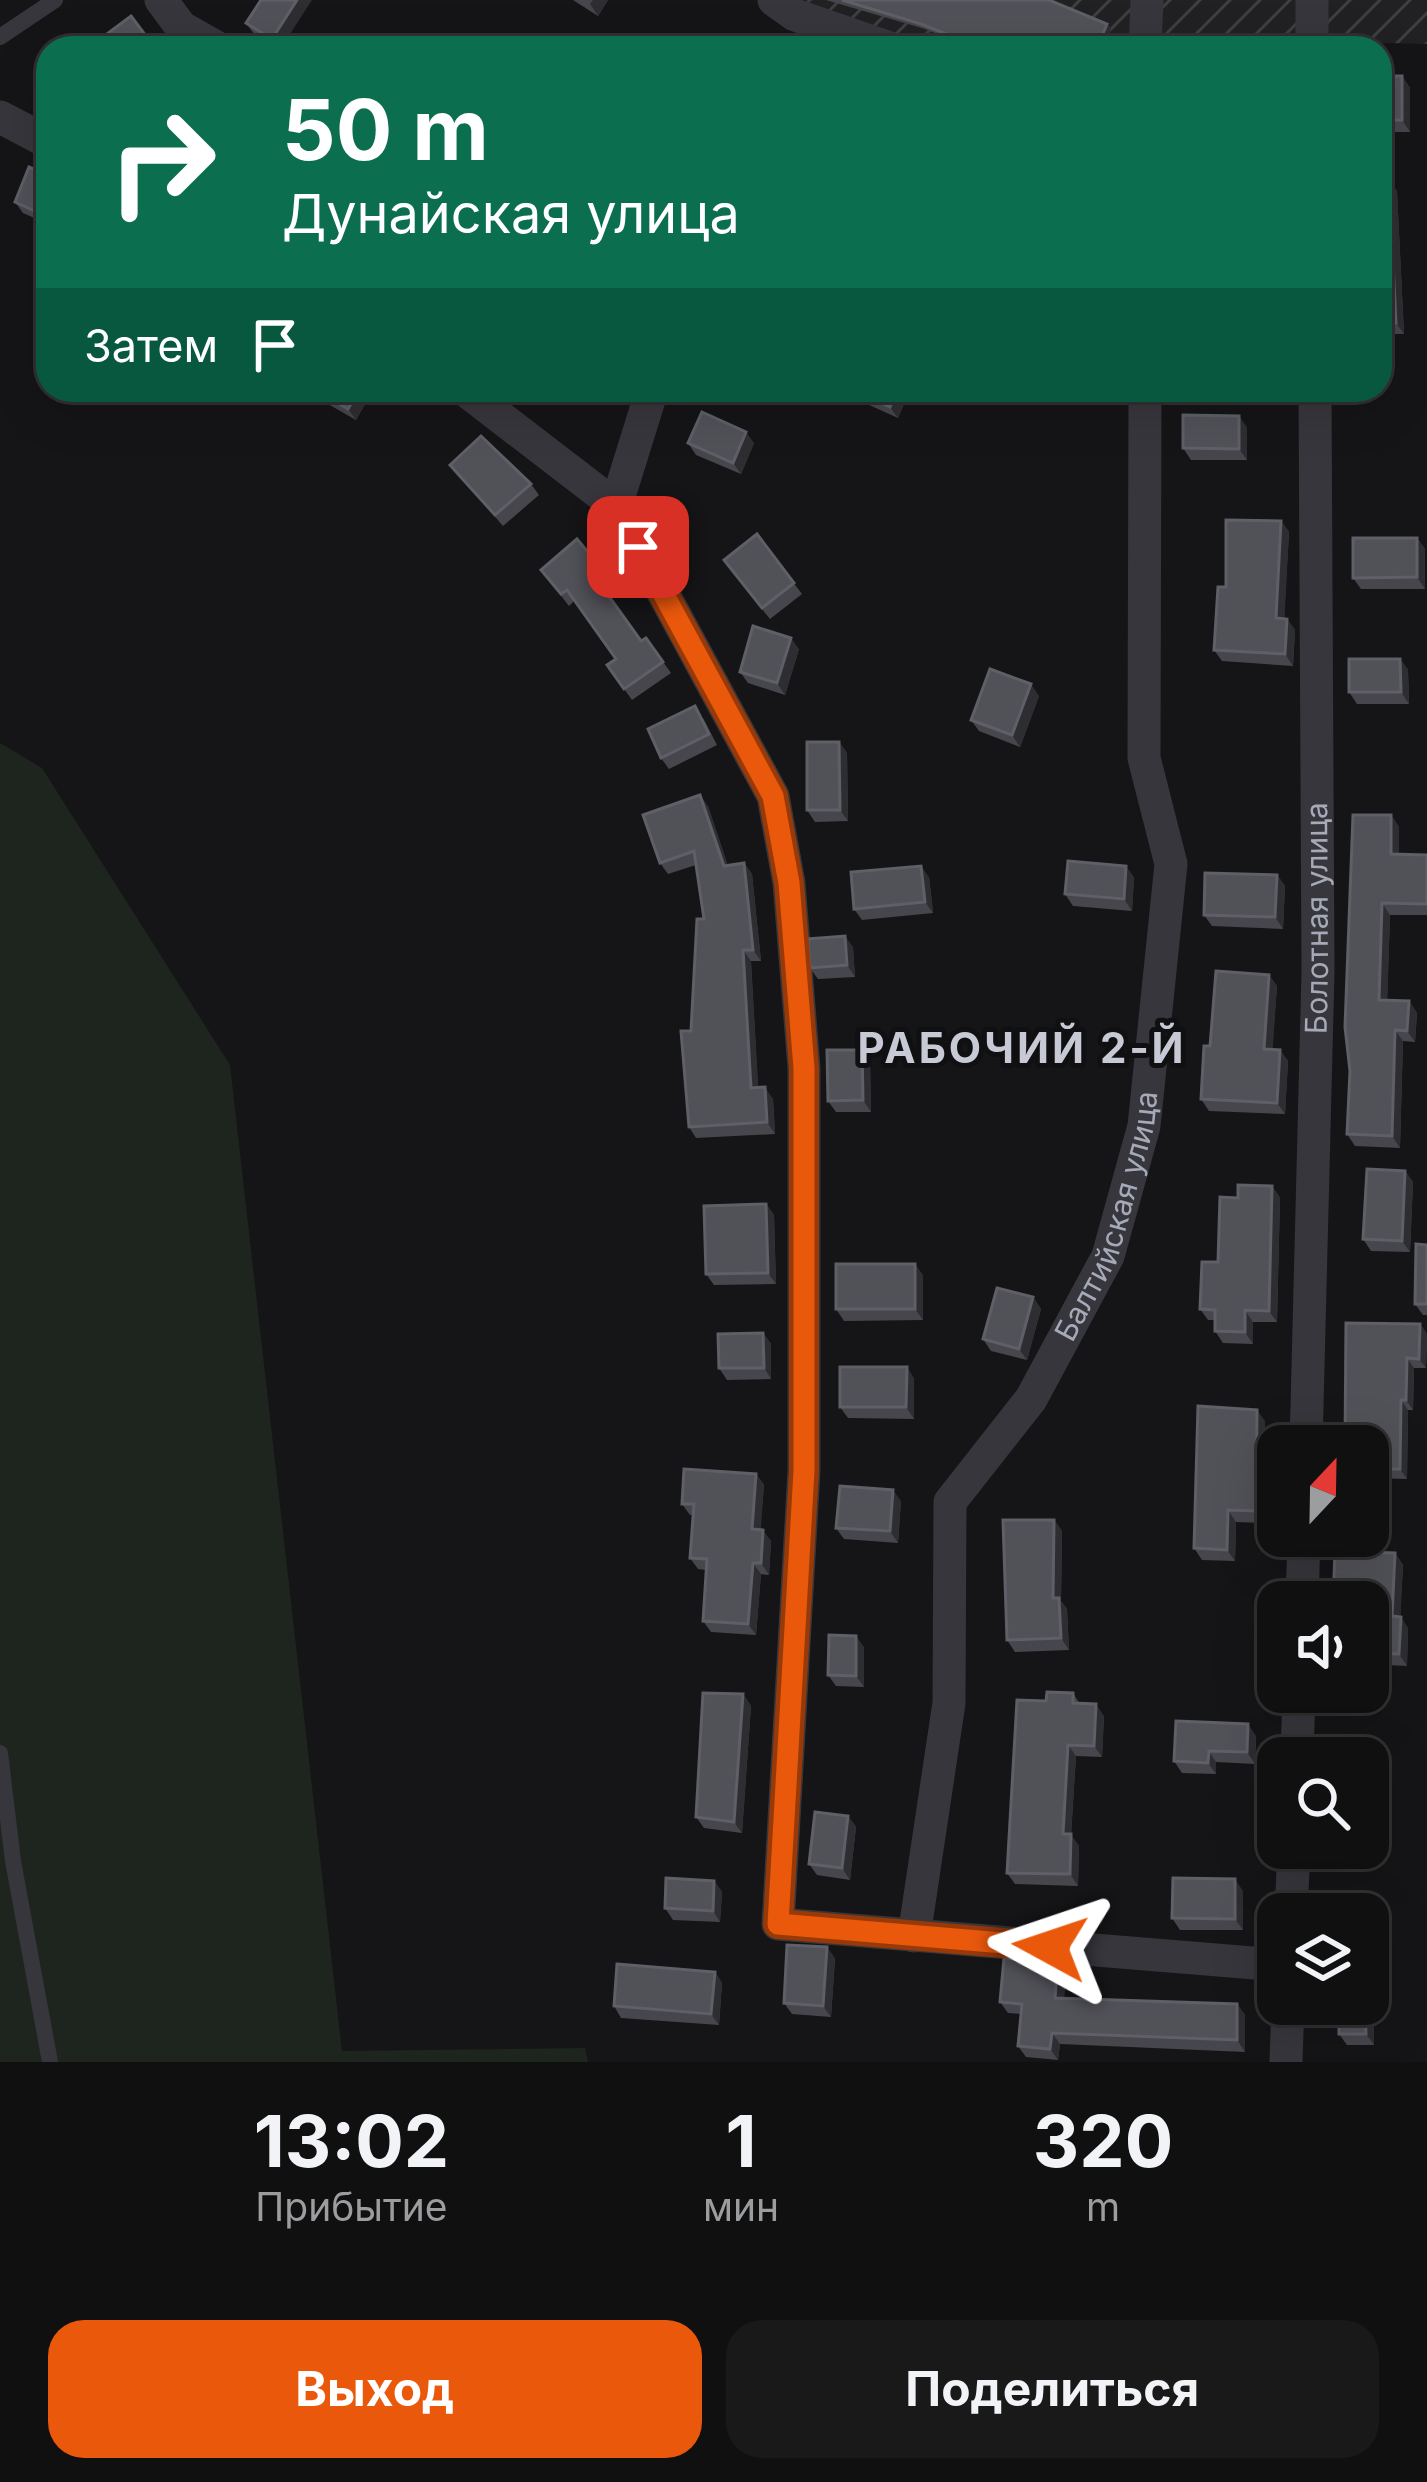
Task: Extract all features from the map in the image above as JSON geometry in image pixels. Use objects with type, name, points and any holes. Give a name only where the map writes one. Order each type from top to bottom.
[{"type":"street","points":[[161,0],[181,27],[197,36]]},
{"type":"street","points":[[774,0],[795,15],[855,36]]},
{"type":"street","points":[[1145,36],[1147,0]]},
{"type":"street","points":[[1312,0],[1312,36]]},
{"type":"street","points":[[0,117],[36,136]]},
{"type":"street","points":[[481,402],[616,506],[773,796],[789,883],[804,1068],[804,1471],[778,1924],[1257,1963]]},
{"type":"street","points":[[616,506],[648,402]]},
{"type":"street","name":"Балтийская улица","points":[[914,1936],[950,1703],[950,1502],[1031,1399],[1108,1256],[1144,1126],[1171,864],[1144,758],[1145,402]]},
{"type":"street","name":"Болотная улица","points":[[1307,1425],[1318,972],[1315,402]]},
{"type":"street","points":[[1286,2062],[1287,2025]]},
{"type":"lane","points":[[0,37],[55,0]]},
{"type":"lane","points":[[0,1753],[6,1866],[50,2062]]},
{"type":"shaded area","points":[[802,0],[1427,0],[1427,44],[1392,43],[1392,36],[900,36]]},
{"type":"shaded area","points":[[0,743],[42,768],[230,1065],[342,2051],[585,2048],[588,2062],[0,2062]]},
{"type":"building","points":[[261,0],[297,0],[274,36],[246,23]]},
{"type":"building","points":[[842,0],[1049,0],[1107,24],[1102,36],[952,36]]},
{"type":"building","points":[[131,16],[146,36],[104,36]]},
{"type":"building","points":[[1392,76],[1402,76],[1402,120],[1392,120]]},
{"type":"building","points":[[29,167],[36,170],[36,212],[15,202]]},
{"type":"building","points":[[1392,241],[1396,323],[1392,323]]},
{"type":"building","points":[[702,412],[746,432],[733,463],[688,443]]},
{"type":"building","points":[[1183,415],[1239,416],[1239,449],[1183,448]]},
{"type":"building","points":[[481,436],[531,484],[495,515],[450,465]]},
{"type":"building","points":[[1226,520],[1281,521],[1276,618],[1287,619],[1285,654],[1214,650],[1218,587],[1226,587]]},
{"type":"building","points":[[757,534],[794,583],[762,608],[724,560]]},
{"type":"building","points":[[1353,538],[1417,538],[1417,577],[1353,578]]},
{"type":"building","points":[[577,539],[597,563],[590,570],[641,641],[646,638],[663,662],[624,689],[607,665],[616,659],[567,590],[561,594],[541,570]]},
{"type":"building","points":[[753,626],[791,638],[777,683],[740,672]]},
{"type":"building","points":[[1349,659],[1400,659],[1401,692],[1349,692]]},
{"type":"building","points":[[990,669],[1031,684],[1012,735],[971,720]]},
{"type":"building","points":[[695,706],[709,734],[661,758],[648,729]]},
{"type":"building","points":[[807,742],[839,742],[840,810],[807,810]]},
{"type":"building","points":[[700,795],[724,866],[744,863],[753,950],[743,950],[751,1088],[765,1087],[767,1122],[689,1127],[681,1031],[691,1031],[697,919],[704,919],[694,851],[660,863],[643,815]]},
{"type":"building","points":[[1353,815],[1391,815],[1391,854],[1427,855],[1427,904],[1382,903],[1379,1000],[1409,1001],[1407,1031],[1395,1030],[1392,1136],[1347,1134],[1350,1071],[1345,1027]]},
{"type":"building","points":[[1068,861],[1126,866],[1124,899],[1065,894]]},
{"type":"building","points":[[921,866],[925,902],[854,909],[851,872]]},
{"type":"building","points":[[1205,873],[1277,875],[1275,917],[1204,915]]},
{"type":"building","points":[[845,936],[847,965],[810,968],[808,939]]},
{"type":"building","points":[[1216,971],[1269,975],[1264,1049],[1280,1050],[1277,1103],[1201,1099]]},
{"type":"building","points":[[827,1050],[862,1050],[863,1100],[828,1101]]},
{"type":"building","points":[[1367,1169],[1405,1171],[1402,1241],[1363,1239]]},
{"type":"building","points":[[1238,1185],[1272,1186],[1269,1311],[1245,1310],[1245,1332],[1215,1331],[1215,1310],[1200,1309],[1202,1262],[1218,1262],[1220,1197],[1238,1198]]},
{"type":"building","points":[[766,1204],[768,1273],[706,1274],[704,1206]]},
{"type":"building","points":[[1416,1244],[1427,1245],[1427,1304],[1415,1304]]},
{"type":"building","points":[[836,1264],[915,1264],[915,1309],[836,1309]]},
{"type":"building","points":[[997,1288],[1033,1297],[1019,1349],[983,1339]]},
{"type":"building","points":[[1346,1323],[1420,1324],[1419,1359],[1407,1358],[1406,1400],[1401,1400],[1400,1469],[1389,1469],[1389,1425],[1345,1425]]},
{"type":"building","points":[[763,1333],[764,1368],[719,1368],[718,1334]]},
{"type":"building","points":[[840,1367],[907,1367],[906,1407],[840,1407]]},
{"type":"building","points":[[1198,1406],[1257,1410],[1256,1511],[1228,1510],[1227,1550],[1194,1548]]},
{"type":"building","points":[[684,1469],[756,1474],[752,1529],[763,1530],[761,1563],[753,1563],[748,1624],[703,1621],[707,1559],[690,1558],[694,1504],[682,1504]]},
{"type":"building","points":[[840,1486],[893,1490],[890,1531],[836,1528]]},
{"type":"building","points":[[1003,1520],[1054,1520],[1053,1598],[1059,1598],[1061,1638],[1007,1640]]},
{"type":"building","points":[[1395,1553],[1392,1616],[1401,1617],[1399,1654],[1389,1654],[1389,1581],[1334,1581],[1335,1557]]},
{"type":"building","points":[[829,1635],[856,1636],[856,1676],[828,1675]]},
{"type":"building","points":[[1047,1692],[1073,1693],[1073,1703],[1096,1704],[1094,1746],[1068,1745],[1063,1834],[1071,1834],[1070,1874],[1007,1873],[1017,1700],[1046,1701]]},
{"type":"building","points":[[703,1693],[743,1694],[734,1822],[696,1817]]},
{"type":"building","points":[[1176,1721],[1248,1724],[1247,1752],[1209,1751],[1208,1763],[1174,1761]]},
{"type":"building","points":[[815,1812],[848,1816],[842,1868],[809,1864]]},
{"type":"building","points":[[666,1878],[714,1881],[713,1911],[665,1908]]},
{"type":"building","points":[[1173,1878],[1235,1879],[1235,1919],[1172,1918]]},
{"type":"building","points":[[787,1945],[827,1947],[823,2006],[784,2003]]},
{"type":"building","points":[[1004,1958],[1058,1962],[1055,1998],[1237,2004],[1237,2040],[1052,2033],[1050,2049],[1018,2046],[1022,2004],[1000,2002]]},
{"type":"building","points":[[617,1964],[715,1972],[711,2014],[614,2006]]},
{"type":"building","points":[[1339,2025],[1366,2025],[1366,2034],[1339,2034]]},
{"type":"district","name":"РАБОЧИЙ 2‑Й","points":[[1022,1048]]},
{"type":"route","points":[[638,547],[773,796],[789,883],[804,1068],[804,1471],[778,1924],[1050,1947]]}]
